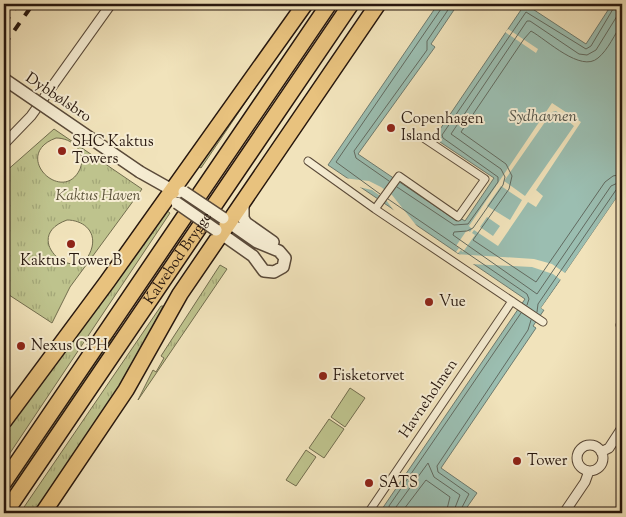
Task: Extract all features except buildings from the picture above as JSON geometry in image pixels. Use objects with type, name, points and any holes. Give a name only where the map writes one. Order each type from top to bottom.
[{"type":"main road","points":[[4,421],[107,282],[178,195],[305,4]]},
{"type":"main road","name":"Kalvebod Brygge","points":[[4,482],[329,4]]},
{"type":"main road","name":"Kalvebod Brygge","points":[[5,513],[351,4]]},
{"type":"main road","points":[[43,513],[126,390],[180,294],[222,226],[243,203],[378,4]]},
{"type":"street","points":[[4,144],[31,116],[111,4]]},
{"type":"street","name":"Dybbølsbro","points":[[4,79],[222,226],[253,256],[266,272],[274,272],[283,267],[285,258],[282,252],[222,226]]},
{"type":"street","points":[[375,209],[399,176],[458,217],[485,178],[425,139]]},
{"type":"street","points":[[308,161],[375,209],[543,322]]},
{"type":"street","points":[[243,203],[244,221],[275,244],[282,252]]},
{"type":"street","name":"Havneholmen","points":[[368,513],[512,301]]},
{"type":"street","points":[[601,452],[609,448],[622,428]]},
{"type":"street","points":[[592,446],[601,452],[601,465],[589,471],[584,470],[577,462],[579,451],[582,448],[592,446]]},
{"type":"street","points":[[564,513],[585,482],[589,471]]},
{"type":"green space","points":[[268,69],[201,168],[196,165]]},
{"type":"green space","name":"Kaktus Haven","points":[[54,129],[142,189],[70,287],[52,323],[6,293],[4,295],[4,173]],"holes":[[[56,138],[67,140],[77,147],[80,151],[82,162],[80,169],[72,179],[63,182],[53,180],[44,174],[39,165],[38,155],[43,146]],[[67,220],[83,224],[92,236],[92,247],[86,259],[76,264],[66,263],[57,257],[50,248],[48,238],[53,228]]]},
{"type":"green space","points":[[166,210],[170,213],[4,462],[4,431],[38,389]]},
{"type":"green space","points":[[220,265],[227,269],[138,400],[153,370],[156,372],[164,358],[161,356]]},
{"type":"green space","points":[[161,306],[163,306],[135,360],[87,438],[37,513],[20,513]]},
{"type":"green space","points":[[113,336],[116,337],[4,502],[4,495]]},
{"type":"green space","points":[[350,388],[365,398],[345,427],[331,417]]},
{"type":"green space","points":[[329,419],[344,429],[324,458],[309,448]]},
{"type":"green space","points":[[306,450],[316,457],[296,486],[286,480]]},
{"type":"water","name":"Sydhavnen","points":[[438,4],[458,4],[431,44],[435,47],[358,154],[457,221],[460,218],[465,221],[494,178],[434,138],[525,4],[586,44],[612,4],[622,4],[622,190],[541,308],[544,310],[533,326],[536,328],[441,468],[477,493],[463,513],[388,513],[382,509],[525,299],[328,165]]},
{"type":"pier","points":[[508,29],[538,49],[536,53],[505,32]]},
{"type":"pier","points":[[552,103],[581,122],[536,190],[543,196],[536,207],[528,202],[498,246],[474,230],[472,233],[475,235],[463,252],[461,250],[458,253],[456,252],[459,248],[456,246],[467,230],[470,232],[472,229],[469,226]],"holes":[[[556,111],[574,126],[525,196],[504,181],[552,112]],[[501,186],[522,200],[510,220],[487,206]],[[487,217],[500,226],[493,236],[480,227]]]},
{"type":"pier","points":[[343,178],[369,181],[381,187],[392,195],[420,230],[398,216],[386,200],[372,190],[354,186]]},
{"type":"pier","points":[[622,190],[622,194],[545,307],[546,311],[541,308],[561,280],[553,274],[532,267],[470,264],[455,254],[534,259],[552,264],[565,273]]},
{"type":"railway","points":[[4,24],[18,4]]},
{"type":"railway","points":[[4,45],[33,4]]},
{"type":"place","name":"Copenhagen Island","points":[[391,128]]},
{"type":"place","name":"SHC Kaktus Towers","points":[[62,151]]},
{"type":"place","name":"Kaktus Tower B","points":[[71,244]]},
{"type":"place","name":"Vue","points":[[429,302]]},
{"type":"place","name":"Nexus CPH","points":[[21,346]]},
{"type":"place","name":"Fisketorvet","points":[[323,376]]},
{"type":"place","name":"Tower","points":[[517,461]]},
{"type":"place","name":"SATS","points":[[369,483]]}]
